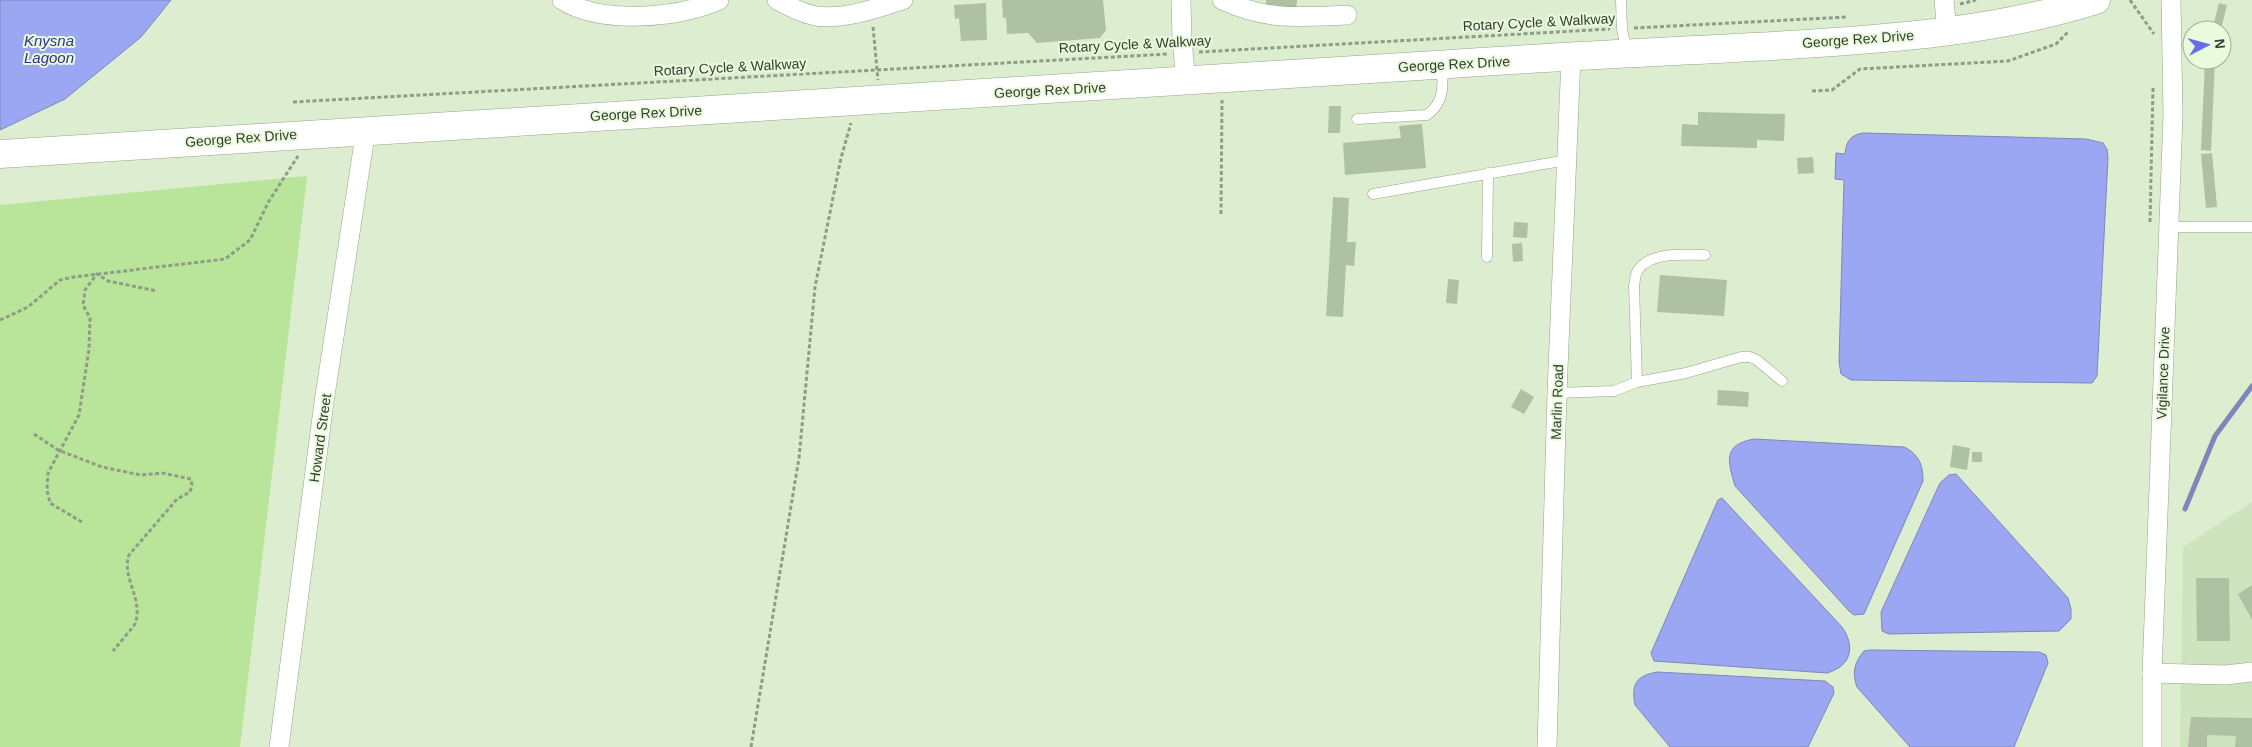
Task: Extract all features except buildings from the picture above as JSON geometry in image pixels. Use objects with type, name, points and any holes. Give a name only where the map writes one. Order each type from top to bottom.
[{"type":"street","points":[[562,0],[588,11],[632,16],[676,11],[719,0]]},
{"type":"street","points":[[777,0],[815,16],[838,16],[872,10],[903,0]]},
{"type":"street","points":[[1181,0],[1186,82]]},
{"type":"street","points":[[1222,0],[1243,10],[1266,16],[1288,18],[1347,15]]},
{"type":"street","name":"George Rex Drive","points":[[0,154],[366,129],[869,101],[1571,57],[1624,41],[1856,40],[1945,13],[2019,20],[2096,0]]},
{"type":"street","name":"Vigilance Drive","points":[[2152,747],[2152,672],[2173,115],[2170,0]]},
{"type":"street","name":"Marlin Road","points":[[1546,747],[1557,393],[1571,57]]},
{"type":"street","name":"Howard Street","points":[[279,747],[323,412],[366,129]]},
{"type":"street","points":[[2152,672],[2225,675],[2252,672]]},
{"type":"lane","points":[[1621,0],[1624,41]]},
{"type":"lane","points":[[1357,119],[1427,115],[1434,108],[1442,94],[1442,64]]},
{"type":"lane","points":[[1374,194],[1567,160]]},
{"type":"lane","points":[[1487,256],[1488,173]]},
{"type":"lane","points":[[2168,227],[2252,227]]},
{"type":"lane","points":[[1637,382],[1634,286],[1637,271],[1650,261],[1661,257],[1705,255]]},
{"type":"lane","points":[[1557,393],[1614,391],[1637,382],[1686,373],[1741,357],[1750,357],[1757,360],[1782,381]]},
{"type":"path","points":[[1945,13],[1976,0]]},
{"type":"path","points":[[751,747],[799,458],[815,287],[841,158],[869,101],[876,70],[872,10]]},
{"type":"path","name":"Rotary Cycle & Walkway","points":[[293,102],[1183,53],[1624,41],[1855,17]]},
{"type":"path","points":[[1812,91],[1832,90],[1860,69],[2008,61],[2056,44],[2070,29]]},
{"type":"path","points":[[1221,214],[1222,79]]},
{"type":"path","points":[[0,320],[28,307],[60,280],[224,259],[250,240],[269,201],[297,158],[309,133]]},
{"type":"path","points":[[97,274],[108,281],[157,291]]},
{"type":"path","points":[[82,522],[50,503],[48,473],[58,450],[79,415],[89,349],[90,318],[83,305],[85,290],[97,274]]},
{"type":"path","points":[[34,434],[58,450],[102,467],[141,475],[162,474],[191,478],[190,492],[177,499],[129,555],[125,565],[138,604],[135,626],[124,636],[113,651]]},
{"type":"shaded area","points":[[2252,502],[2252,747],[2180,747],[2183,547]]},
{"type":"green space","points":[[307,176],[240,747],[0,747],[0,205]]},
{"type":"water","name":"Knysna Lagoon","points":[[0,0],[171,0],[141,37],[65,99],[0,130]]},
{"type":"water","points":[[1863,133],[2086,139],[2103,143],[2107,149],[2108,158],[2097,376],[2092,383],[1851,380],[1841,374],[1839,362],[1844,180],[1835,179],[1836,153],[1845,154],[1850,139],[1855,135]]},
{"type":"water","points":[[1754,439],[1904,447],[1917,457],[1922,470],[1923,481],[1864,614],[1854,615],[1849,611],[1735,486],[1729,462],[1732,450],[1737,445]]},
{"type":"water","points":[[1956,474],[2068,598],[2071,619],[2059,631],[1889,634],[1882,631],[1881,612],[1940,483],[1949,475]]},
{"type":"water","points":[[1722,498],[1842,627],[1850,648],[1846,661],[1841,666],[1827,673],[1654,661],[1651,653],[1718,500]]},
{"type":"water","points":[[1864,651],[2039,652],[2046,655],[2048,663],[2014,747],[1910,747],[1857,687],[1854,673],[1856,664]]},
{"type":"water","points":[[1657,672],[1825,681],[1833,687],[1834,693],[1808,747],[1670,747],[1635,705],[1634,692],[1637,682],[1644,676]]},
{"type":"waterway","points":[[2185,509],[2215,436],[2252,386]]}]
